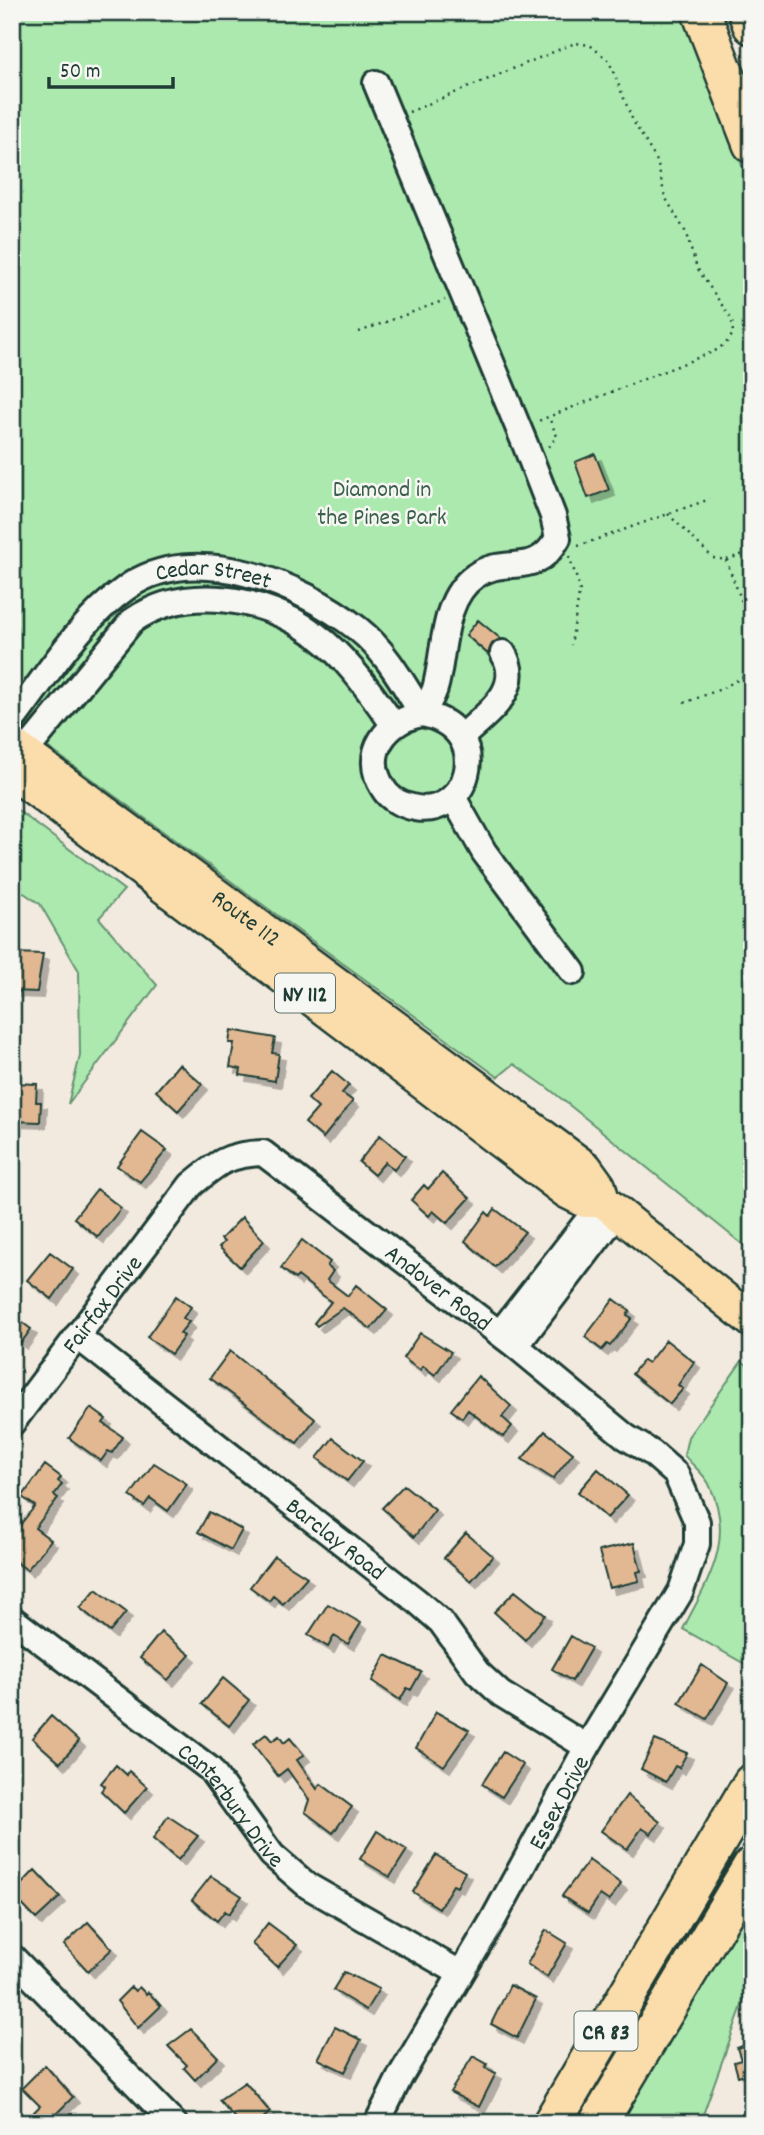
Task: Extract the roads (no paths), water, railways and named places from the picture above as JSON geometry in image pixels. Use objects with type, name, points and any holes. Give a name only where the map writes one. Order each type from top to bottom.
[{"type":"highway","points":[[701,12],[752,144]]},
{"type":"highway","points":[[747,12],[752,25]]},
{"type":"highway","name":"CR 83","points":[[552,2123],[752,1783]]},
{"type":"highway","name":"CR 83","points":[[598,2123],[752,1866]]},
{"type":"main road","name":"Route 112","points":[[15,759],[568,1192],[585,1201],[611,1207],[752,1321]]},
{"type":"street","points":[[376,83],[529,454],[553,516],[558,538],[549,554],[524,566],[501,566],[475,575],[456,597],[445,633],[436,688],[422,714]]},
{"type":"street","name":"Cedar Street","points":[[12,721],[96,613],[128,586],[159,573],[190,568],[229,569],[276,581],[317,601],[360,631],[393,668],[422,714]]},
{"type":"street","name":"Cedar Street","points":[[15,759],[132,621],[152,607],[182,598],[228,599],[275,612],[316,635],[356,673],[393,724]]},
{"type":"street","points":[[74,641],[100,660]]},
{"type":"street","points":[[462,737],[502,698],[511,682],[509,663],[503,653]]},
{"type":"street","points":[[422,714],[438,717],[452,725],[462,737],[468,752],[468,769],[463,784],[453,797],[440,805],[418,808],[397,802],[385,792],[376,771],[376,749],[382,735],[393,724],[422,714]]},
{"type":"street","points":[[453,797],[484,852],[573,972]]},
{"type":"street","name":"Andover Road","points":[[191,1185],[215,1164],[237,1154],[263,1153],[508,1339],[626,1437],[676,1474]]},
{"type":"street","name":"Fairfax Drive","points":[[12,1423],[191,1185]]},
{"type":"street","points":[[508,1339],[611,1207]]},
{"type":"street","name":"Barclay Road","points":[[77,1336],[418,1602],[441,1622],[477,1672],[501,1693],[587,1747]]},
{"type":"street","name":"Essex Drive","points":[[377,2123],[401,2075],[531,1852],[587,1747],[681,1591],[697,1544],[697,1522],[676,1474]]},
{"type":"street","name":"Canterbury Drive","points":[[12,1619],[210,1769],[272,1856],[308,1885],[460,1973]]},
{"type":"street","points":[[12,1957],[174,2123]]},
{"type":"park label","name":"Diamond in the Pines Park","points":[[382,502]]}]
